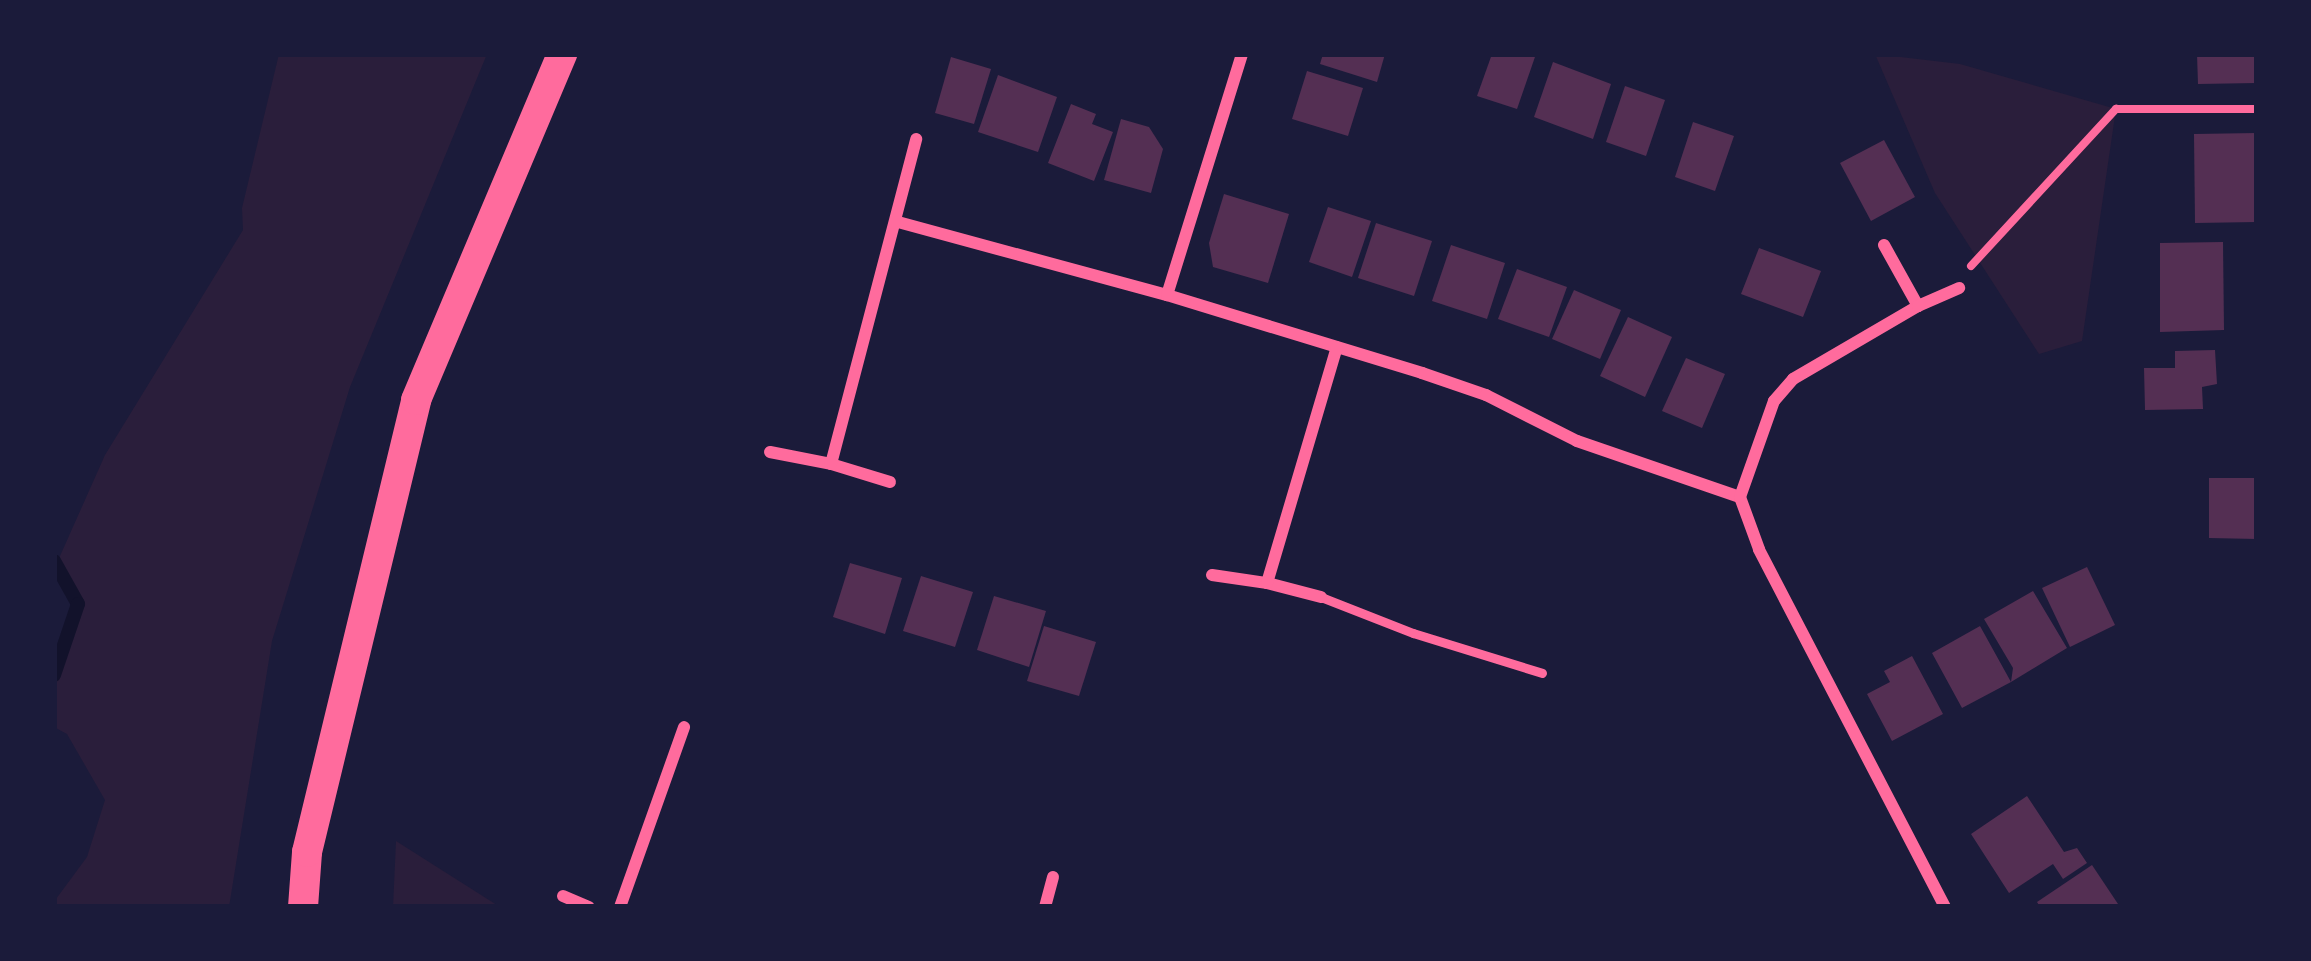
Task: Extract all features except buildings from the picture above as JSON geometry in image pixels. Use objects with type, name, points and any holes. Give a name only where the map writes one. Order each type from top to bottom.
[{"type":"main road","points":[[303,907],[307,852],[416,400],[562,54]]},
{"type":"street","points":[[1167,295],[1242,54]]},
{"type":"street","points":[[831,464],[916,139]]},
{"type":"street","points":[[898,222],[1167,295],[1486,394],[1577,440],[1740,497]]},
{"type":"street","points":[[1884,245],[1918,306]]},
{"type":"street","points":[[1945,907],[1759,549],[1740,497],[1774,401],[1792,379],[1918,306],[1959,288]]},
{"type":"street","points":[[1267,583],[1337,347]]},
{"type":"street","points":[[770,452],[890,482]]},
{"type":"street","points":[[1211,575],[1321,597]]},
{"type":"street","points":[[620,907],[684,727]]},
{"type":"street","points":[[1045,907],[1053,877]]},
{"type":"street","points":[[563,896],[589,907]]},
{"type":"lane","points":[[1321,597],[1413,633],[1542,673]]},
{"type":"path","points":[[1959,288],[1968,270],[2116,109],[2257,109]]},
{"type":"shaded area","points":[[279,54],[487,54],[350,387],[272,641],[229,907],[57,907],[56,899],[87,857],[105,800],[67,734],[54,727],[54,675],[78,604],[56,565],[105,455],[243,230],[242,208]]},
{"type":"shaded area","points":[[1875,54],[1960,64],[2116,109],[2082,341],[2039,354],[1935,193]]},
{"type":"shaded area","points":[[396,841],[500,907],[393,907]]},
{"type":"waterway","points":[[54,561],[78,604],[54,675]]}]
